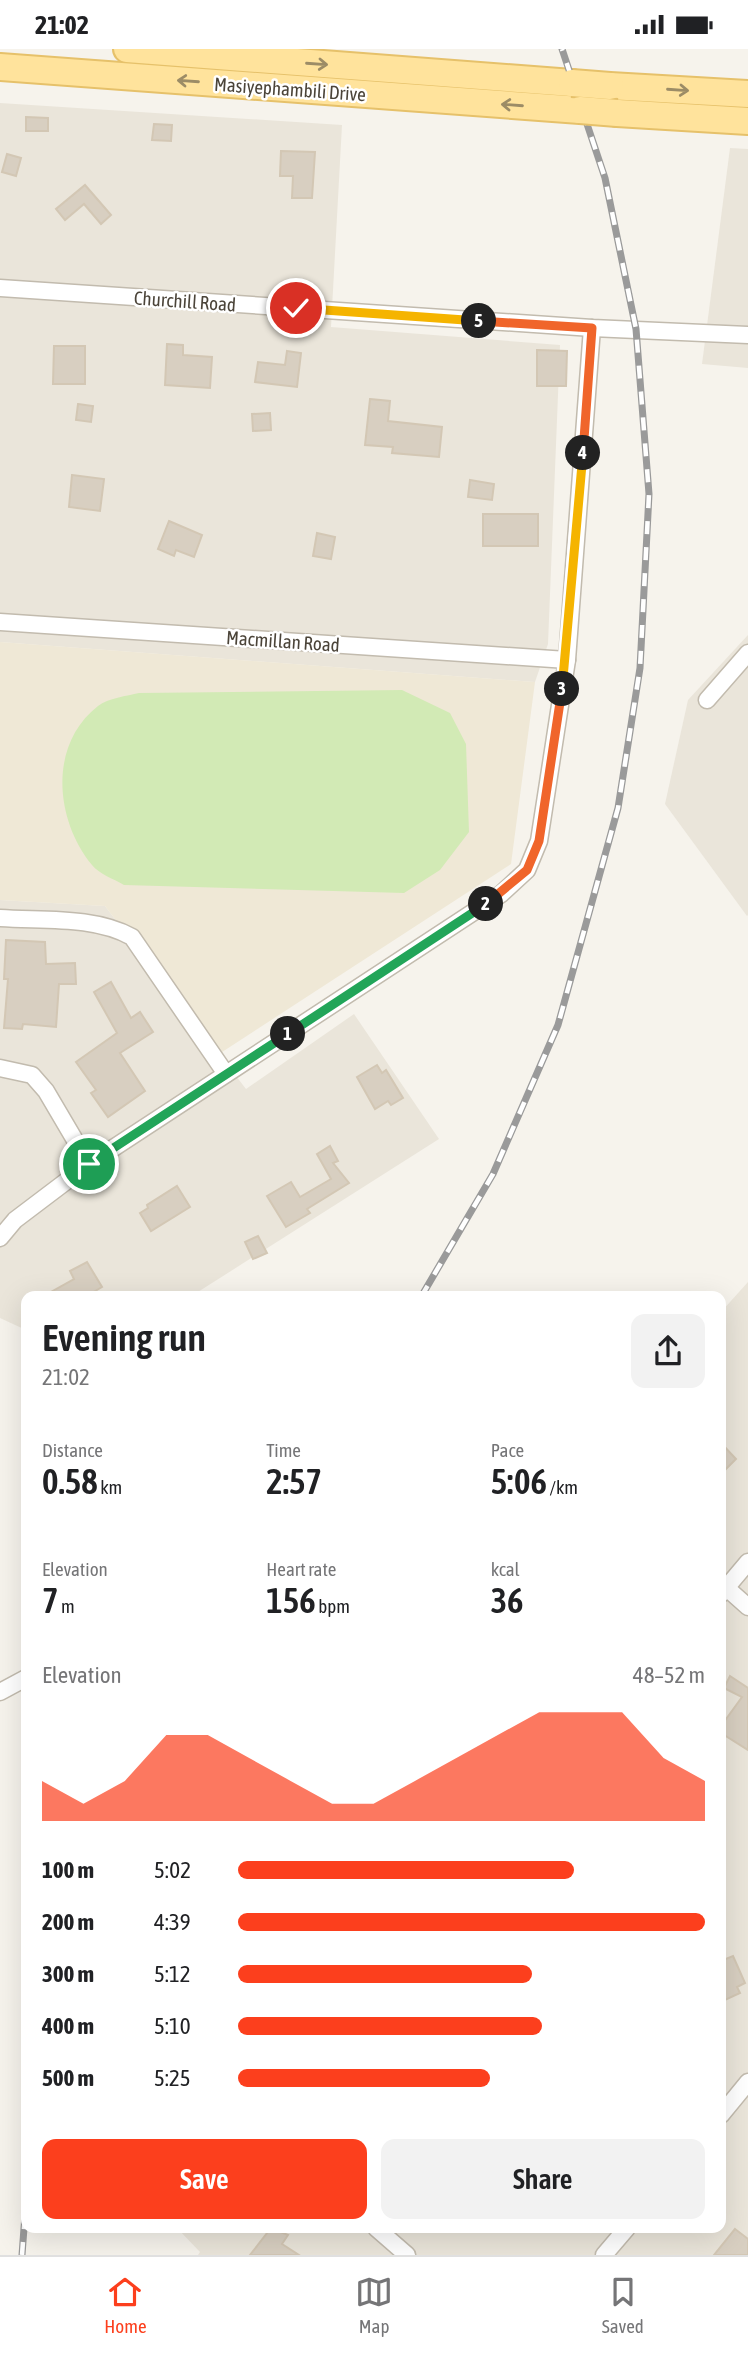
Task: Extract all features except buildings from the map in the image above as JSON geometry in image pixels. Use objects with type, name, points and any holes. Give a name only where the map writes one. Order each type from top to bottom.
[{"type":"main road","name":"Masiyephambili Drive","points":[[127,49],[748,94]]},
{"type":"main road","name":"Masiyephambili Drive","points":[[0,67],[748,121]]},
{"type":"street","name":"Churchill Road","points":[[0,288],[592,328],[748,335]]},
{"type":"street","points":[[0,1238],[15,1220],[89,1164],[501,894],[527,870],[539,841],[567,660],[592,328]]},
{"type":"street","name":"Macmillan Road","points":[[0,622],[567,660]]},
{"type":"street","points":[[707,700],[748,653]]},
{"type":"street","points":[[0,918],[99,925],[116,928],[132,937],[226,1074]]},
{"type":"street","points":[[0,1068],[32,1075],[46,1091],[89,1164]]},
{"type":"street","points":[[726,1585],[748,1562]]},
{"type":"street","points":[[726,1590],[748,1607]]},
{"type":"street","points":[[0,1692],[21,1681]]},
{"type":"street","points":[[726,2109],[748,2082]]},
{"type":"street","points":[[382,2233],[407,2255]]},
{"type":"street","points":[[604,2255],[623,2233]]},
{"type":"shaded area","points":[[0,103],[342,125],[331,327],[560,345],[548,644],[535,682],[0,642]]},
{"type":"shaded area","points":[[730,148],[748,149],[748,368],[702,364]]},
{"type":"shaded area","points":[[748,635],[747,916],[665,804],[688,700]]},
{"type":"shaded area","points":[[0,642],[535,682],[511,864],[219,1054],[105,906],[0,900]]},
{"type":"shaded area","points":[[0,900],[105,906],[246,1089],[354,1014],[439,1139],[199,1291],[21,1291],[21,1328],[0,1318]]},
{"type":"shaded area","points":[[748,1282],[748,2255],[198,2255],[200,2252],[182,2233],[726,2233],[726,1306]]},
{"type":"green space","points":[[402,690],[450,713],[466,744],[469,832],[440,870],[404,893],[124,885],[92,865],[70,827],[64,805],[64,762],[71,741],[82,722],[107,701],[139,693]]},
{"type":"railway","points":[[425,1291],[493,1174],[558,1025],[618,808],[640,668],[649,494],[636,329],[605,178],[562,49]]},
{"type":"railway","points":[[22,2255],[24,2233]]},
{"type":"route","points":[[89,1164],[501,894],[527,870],[539,841],[567,660],[592,328],[296,308]]}]
